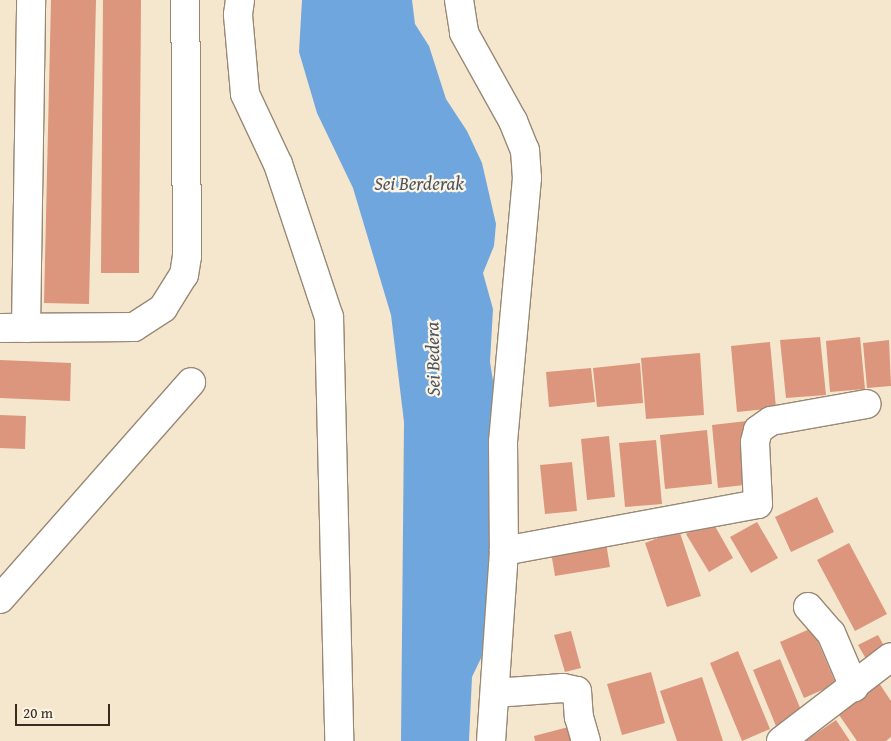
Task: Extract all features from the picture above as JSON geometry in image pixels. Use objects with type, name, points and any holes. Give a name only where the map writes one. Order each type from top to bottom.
[{"type":"street","points":[[31,0],[13,328],[134,327],[163,308],[184,275],[187,256],[185,0]]},
{"type":"street","points":[[240,0],[238,15],[245,94],[278,164],[329,317],[338,741]]},
{"type":"street","points":[[459,0],[464,33],[513,121],[525,150],[527,168],[503,442],[504,551],[491,741]]},
{"type":"street","points":[[0,599],[191,382]]},
{"type":"street","points":[[504,551],[758,504],[755,442],[758,430],[771,421],[866,404]]},
{"type":"street","points":[[808,607],[831,633],[854,687]]},
{"type":"street","points":[[781,741],[891,657]]},
{"type":"street","points":[[495,693],[563,688],[577,691],[579,717],[586,741]]},
{"type":"water","name":"Sei Berderak","points":[[302,0],[412,0],[415,24],[429,46],[446,99],[467,131],[482,163],[496,224],[494,246],[483,273],[493,309],[490,362],[496,400],[494,631],[472,677],[469,741],[401,741],[404,422],[391,315],[353,188],[317,113],[299,52]]},
{"type":"building","points":[[51,0],[96,0],[89,304],[44,303]]},
{"type":"building","points":[[103,0],[141,0],[139,273],[101,273]]},
{"type":"building","points":[[820,337],[826,395],[786,398],[780,340]]},
{"type":"building","points":[[860,337],[865,389],[830,392],[826,341]]},
{"type":"building","points":[[889,340],[891,386],[867,388],[863,343]]},
{"type":"building","points":[[770,342],[776,408],[737,412],[731,346]]},
{"type":"building","points":[[700,353],[704,415],[646,419],[641,358]]},
{"type":"building","points":[[0,360],[71,363],[70,401],[0,398]]},
{"type":"building","points":[[640,363],[643,403],[597,407],[593,368]]},
{"type":"building","points":[[591,368],[595,402],[549,407],[546,372]]},
{"type":"building","points":[[0,415],[26,416],[25,449],[0,448]]},
{"type":"building","points":[[747,421],[753,484],[718,488],[712,425]]},
{"type":"building","points":[[707,430],[712,484],[665,489],[660,435]]},
{"type":"building","points":[[609,436],[615,497],[587,500],[581,439]]},
{"type":"building","points":[[656,440],[662,504],[625,507],[619,443]]},
{"type":"building","points":[[572,462],[577,511],[545,514],[540,465]]},
{"type":"building","points":[[817,497],[834,532],[791,552],[775,517]]},
{"type":"building","points":[[711,519],[733,558],[709,572],[686,534]]},
{"type":"building","points":[[757,522],[778,558],[751,573],[730,537]]},
{"type":"building","points":[[679,530],[701,596],[667,607],[645,543]]},
{"type":"building","points":[[605,537],[610,567],[555,576],[550,546]]},
{"type":"building","points":[[849,543],[887,614],[855,631],[817,560]]},
{"type":"building","points":[[812,628],[836,684],[804,698],[780,642]]},
{"type":"building","points":[[571,631],[581,668],[565,672],[554,635]]},
{"type":"building","points":[[878,635],[888,653],[869,664],[858,645]]},
{"type":"building","points":[[738,651],[770,729],[742,741],[710,663]]},
{"type":"building","points":[[780,659],[803,715],[776,726],[753,670]]},
{"type":"building","points":[[651,672],[665,723],[622,735],[607,684]]},
{"type":"building","points":[[702,677],[723,741],[677,741],[660,691]]},
{"type":"building","points":[[877,680],[891,701],[891,737],[886,741],[857,741],[835,709]]},
{"type":"building","points":[[836,720],[850,741],[805,741]]},
{"type":"building","points":[[576,725],[580,741],[535,741],[534,736]]},
{"type":"water label","name":"Sei Bedera","points":[[433,359]]}]
